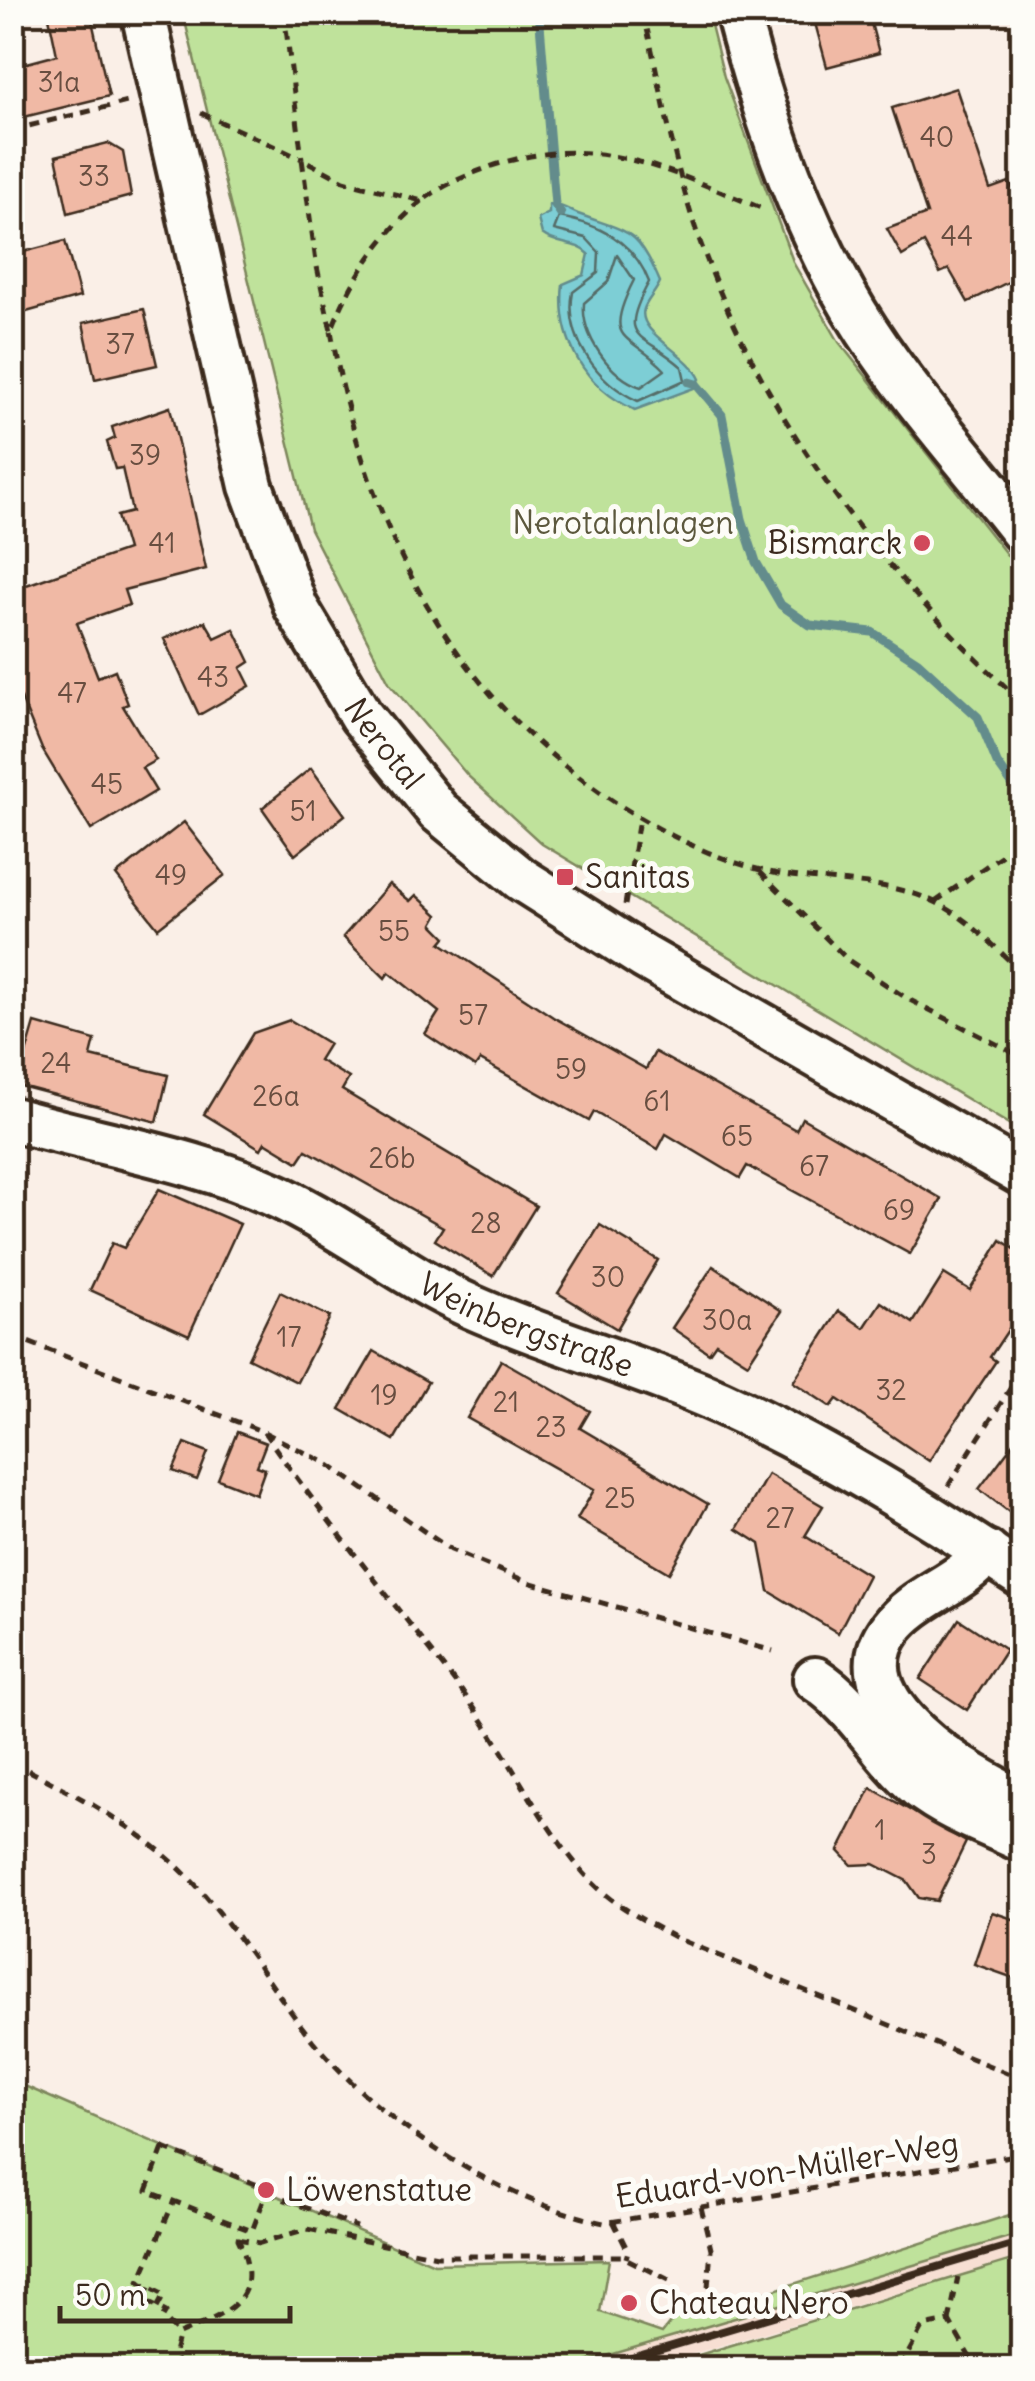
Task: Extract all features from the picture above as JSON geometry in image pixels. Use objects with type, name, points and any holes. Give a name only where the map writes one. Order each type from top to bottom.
[{"type":"street","name":"Nerotal","points":[[143,12],[250,486],[269,544],[313,639],[360,716],[438,811],[520,879],[617,940],[1022,1174]]},
{"type":"street","points":[[737,12],[778,144],[842,289],[895,369],[1022,530]]},
{"type":"street","name":"Weinbergstraße","points":[[12,1119],[211,1169],[261,1189],[438,1291],[542,1336],[718,1401],[842,1463],[930,1514],[1022,1576]]},
{"type":"street","points":[[986,1552],[968,1573],[900,1619],[881,1646],[878,1664],[898,1711],[930,1748],[956,1767],[1022,1801]]},
{"type":"street","points":[[815,1679],[844,1702],[918,1786],[1022,1840]]},
{"type":"path","points":[[284,12],[316,262],[356,441],[390,539],[432,616],[504,713],[585,782],[639,819],[758,870],[900,891],[935,902],[1022,973]]},
{"type":"path","points":[[642,12],[680,175],[705,255],[748,351],[813,466],[898,578],[1022,702]]},
{"type":"path","points":[[12,130],[140,99],[202,113],[344,181],[422,200]]},
{"type":"path","points":[[331,330],[372,253],[422,200],[455,180],[522,156],[572,150],[626,156],[764,209]]},
{"type":"path","points":[[617,940],[639,819]]},
{"type":"path","points":[[935,902],[1022,841]]},
{"type":"path","points":[[758,870],[848,960],[908,999],[1022,1057]]},
{"type":"path","points":[[12,1336],[264,1432],[326,1463],[451,1550],[528,1582],[772,1651]]},
{"type":"path","points":[[930,1514],[1022,1370]]},
{"type":"path","points":[[264,1432],[334,1532],[507,1752],[563,1846],[594,1884],[626,1910],[676,1938],[1022,2078]]},
{"type":"path","name":"Eduard-von-Müller-Weg","points":[[12,1762],[113,1817],[184,1872],[314,2041],[355,2086],[470,2168],[565,2214],[613,2222],[1022,2154]]},
{"type":"path","points":[[163,2148],[268,2189],[252,2231],[174,2201],[147,2191],[163,2148]]},
{"type":"path","points":[[267,2193],[357,2227]]},
{"type":"path","points":[[157,2308],[164,2295],[139,2282],[174,2201]]},
{"type":"path","points":[[701,2207],[711,2249],[708,2287]]},
{"type":"path","points":[[613,2222],[628,2251],[626,2258]]},
{"type":"path","points":[[179,2368],[174,2354],[179,2334],[232,2308],[246,2292],[251,2266],[238,2239],[240,2227]]},
{"type":"path","points":[[238,2239],[260,2243],[307,2229],[437,2256],[626,2258],[675,2283]]},
{"type":"path","points":[[958,2277],[949,2322],[976,2368]]},
{"type":"path","points":[[149,2288],[143,2300],[166,2312],[163,2317],[179,2334]]},
{"type":"path","points":[[900,2368],[923,2326],[949,2322]]},
{"type":"shaded area","points":[[1022,2233],[1022,2256],[646,2368],[566,2368]]},
{"type":"green space","name":"Nerotalanlagen","points":[[183,13],[708,13],[724,77],[794,264],[839,342],[1022,574],[1022,1132],[542,844],[468,776],[390,684],[310,529]]},
{"type":"green space","points":[[13,2081],[434,2264],[609,2260],[600,2312],[662,2333],[685,2304],[740,2301],[1022,2211],[1022,2233],[566,2368],[13,2368]]},
{"type":"green space","points":[[1022,2257],[1022,2368],[656,2368]]},
{"type":"water","points":[[549,205],[620,229],[645,251],[660,282],[645,306],[644,318],[655,335],[694,370],[700,379],[694,388],[635,410],[588,375],[570,342],[562,304],[563,284],[584,275],[589,254],[542,234],[538,219],[549,213]]},
{"type":"building","points":[[48,12],[90,12],[109,96],[12,120],[12,67],[57,55]]},
{"type":"building","points":[[812,12],[868,12],[879,53],[827,67]]},
{"type":"building","points":[[956,88],[990,189],[1009,182],[1022,206],[1022,275],[968,302],[949,269],[940,273],[924,243],[902,256],[887,229],[927,214],[892,108]]},
{"type":"building","points":[[108,143],[123,152],[131,196],[68,213],[56,156]]},
{"type":"building","points":[[65,241],[80,297],[12,316],[12,255]]},
{"type":"building","points":[[144,309],[157,365],[95,379],[83,323]]},
{"type":"building","points":[[170,407],[206,569],[124,590],[129,605],[77,623],[98,677],[115,670],[128,704],[123,706],[156,760],[142,768],[156,791],[91,830],[42,749],[12,676],[12,590],[127,550],[117,516],[132,512],[122,468],[115,469],[107,442],[115,438],[112,427]]},
{"type":"building","points":[[205,621],[215,638],[234,629],[250,662],[241,668],[250,686],[199,715],[164,639]]},
{"type":"building","points":[[311,768],[345,815],[295,855],[262,808]]},
{"type":"building","points":[[184,822],[225,875],[158,928],[116,875]]},
{"type":"building","points":[[389,884],[410,901],[416,895],[438,915],[433,924],[446,937],[441,943],[553,1017],[646,1069],[655,1052],[796,1130],[802,1118],[942,1199],[910,1254],[747,1166],[740,1178],[666,1134],[658,1149],[594,1112],[589,1121],[480,1060],[475,1067],[425,1034],[439,1012],[389,972],[385,978],[343,937]]},
{"type":"building","points":[[290,1020],[329,1044],[319,1060],[349,1078],[342,1090],[536,1206],[493,1276],[435,1240],[443,1227],[306,1150],[298,1162],[265,1142],[261,1149],[204,1114],[253,1033]]},
{"type":"building","points":[[35,1023],[95,1040],[91,1056],[168,1075],[157,1122],[17,1085]]},
{"type":"building","points":[[159,1189],[240,1224],[189,1335],[90,1290],[112,1243],[124,1248]]},
{"type":"building","points":[[600,1225],[658,1260],[617,1329],[558,1293]]},
{"type":"building","points":[[1001,1240],[1022,1254],[1022,1309],[990,1357],[996,1361],[929,1461],[837,1399],[831,1407],[793,1382],[839,1311],[864,1328],[881,1302],[913,1323],[944,1274],[970,1290]]},
{"type":"building","points":[[713,1266],[782,1311],[748,1363],[716,1343],[709,1353],[672,1328]]},
{"type":"building","points":[[280,1292],[330,1317],[297,1382],[248,1358]]},
{"type":"building","points":[[374,1351],[428,1382],[394,1440],[340,1409]]},
{"type":"building","points":[[501,1360],[590,1411],[580,1428],[708,1504],[669,1573],[577,1519],[594,1490],[467,1418]]},
{"type":"building","points":[[237,1432],[266,1443],[257,1466],[265,1469],[256,1494],[218,1479]]},
{"type":"building","points":[[1022,1432],[1022,1522],[979,1489]]},
{"type":"building","points":[[185,1443],[208,1452],[197,1480],[173,1471]]},
{"type":"building","points":[[768,1474],[823,1506],[805,1536],[868,1575],[838,1633],[769,1591],[760,1544],[737,1529]]},
{"type":"building","points":[[959,1619],[1006,1650],[967,1710],[920,1679]]},
{"type":"building","points":[[871,1788],[966,1842],[937,1901],[919,1898],[907,1881],[874,1864],[852,1865],[839,1851]]},
{"type":"building","points":[[992,1912],[1022,1922],[1022,1981],[974,1964]]},
{"type":"waterway","points":[[539,12],[555,205],[561,214]]},
{"type":"waterway","points":[[689,382],[696,384],[722,415],[742,519],[756,562],[781,605],[810,625],[872,632],[918,662],[978,717],[997,763],[1022,798]]},
{"type":"railway","points":[[598,2368],[1022,2242]]},
{"type":"place","name":"Bismarck","points":[[922,543]]},
{"type":"place","name":"Sanitas","points":[[565,877]]},
{"type":"place","name":"Löwenstatue","points":[[266,2190]]},
{"type":"place","name":"Chateau Nero","points":[[629,2303]]}]
